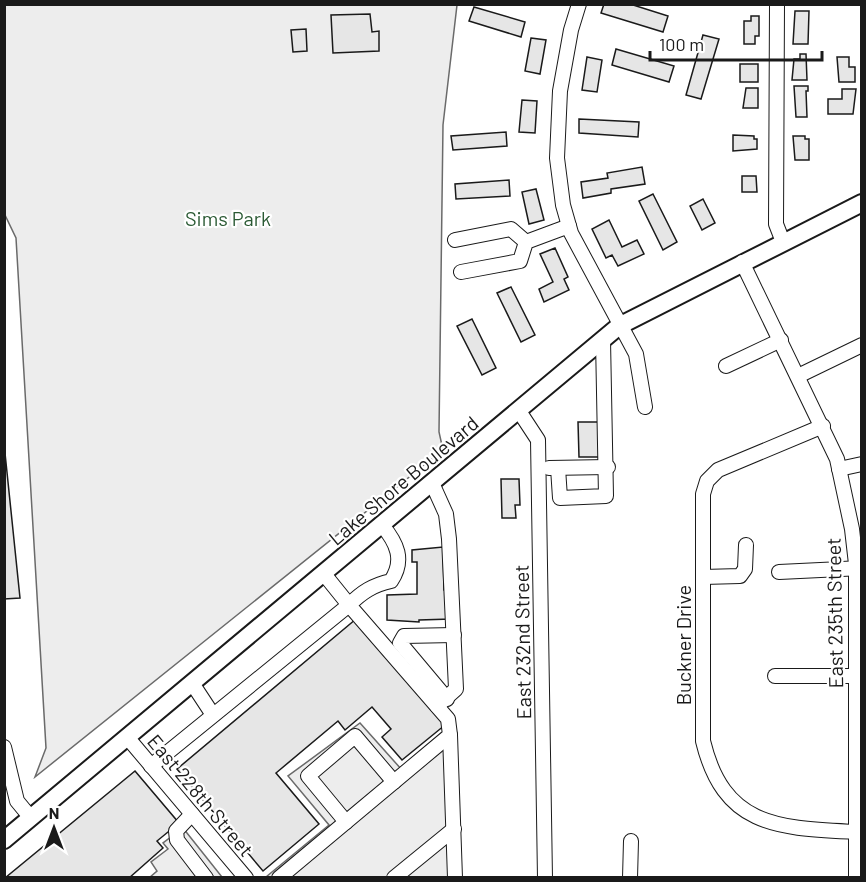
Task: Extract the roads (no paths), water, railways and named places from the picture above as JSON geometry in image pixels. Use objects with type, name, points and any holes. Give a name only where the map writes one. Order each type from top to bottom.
[{"type":"main road","name":"Lake Shore Boulevard","points":[[4,840],[619,326],[861,203]]},
{"type":"street","points":[[579,4],[563,67],[558,121],[558,170],[569,226],[619,326],[636,354],[645,407]]},
{"type":"street","points":[[777,4],[776,224],[783,242]]},
{"type":"street","points":[[526,242],[569,226]]},
{"type":"street","points":[[454,240],[511,229],[526,242]]},
{"type":"street","points":[[461,272],[520,261],[526,242]]},
{"type":"street","name":"East 235th Street","points":[[742,262],[823,426],[839,469],[852,529],[859,568],[859,778],[856,832],[858,877]]},
{"type":"street","points":[[558,468],[558,497],[605,498],[608,467],[603,340]]},
{"type":"street","points":[[726,366],[781,340]]},
{"type":"street","points":[[798,375],[861,345]]},
{"type":"street","name":"East 232nd Street","points":[[519,411],[538,440],[545,878]]},
{"type":"street","name":"Buckner Drive","points":[[823,426],[718,470],[707,481],[703,494],[703,741],[709,765],[726,792],[754,817],[776,826],[856,832]]},
{"type":"street","points":[[839,469],[861,464]]},
{"type":"street","points":[[538,468],[608,467]]},
{"type":"street","points":[[432,483],[446,514],[454,635],[456,689],[442,702]]},
{"type":"street","points":[[152,766],[361,593],[375,585],[391,581],[398,571],[399,554],[393,538],[382,525]]},
{"type":"street","points":[[703,577],[740,576],[745,569],[746,545]]},
{"type":"street","points":[[779,572],[859,568]]},
{"type":"street","points":[[324,573],[348,605],[442,702]]},
{"type":"street","points":[[454,635],[404,636],[400,643],[442,702],[448,719],[455,878]]},
{"type":"street","points":[[775,676],[859,676]]},
{"type":"street","points":[[192,683],[213,715]]},
{"type":"street","points":[[279,878],[450,735]]},
{"type":"street","points":[[346,822],[308,776],[355,736],[394,782]]},
{"type":"street","name":"East 228th Street","points":[[127,737],[246,878]]},
{"type":"street","points":[[4,747],[17,801],[31,818]]},
{"type":"street","points":[[192,814],[176,831],[177,840],[206,878]]},
{"type":"street","points":[[394,878],[454,829]]},
{"type":"street","points":[[630,878],[631,841]]},
{"type":"park label","name":"Sims Park","points":[[228,218]]}]
